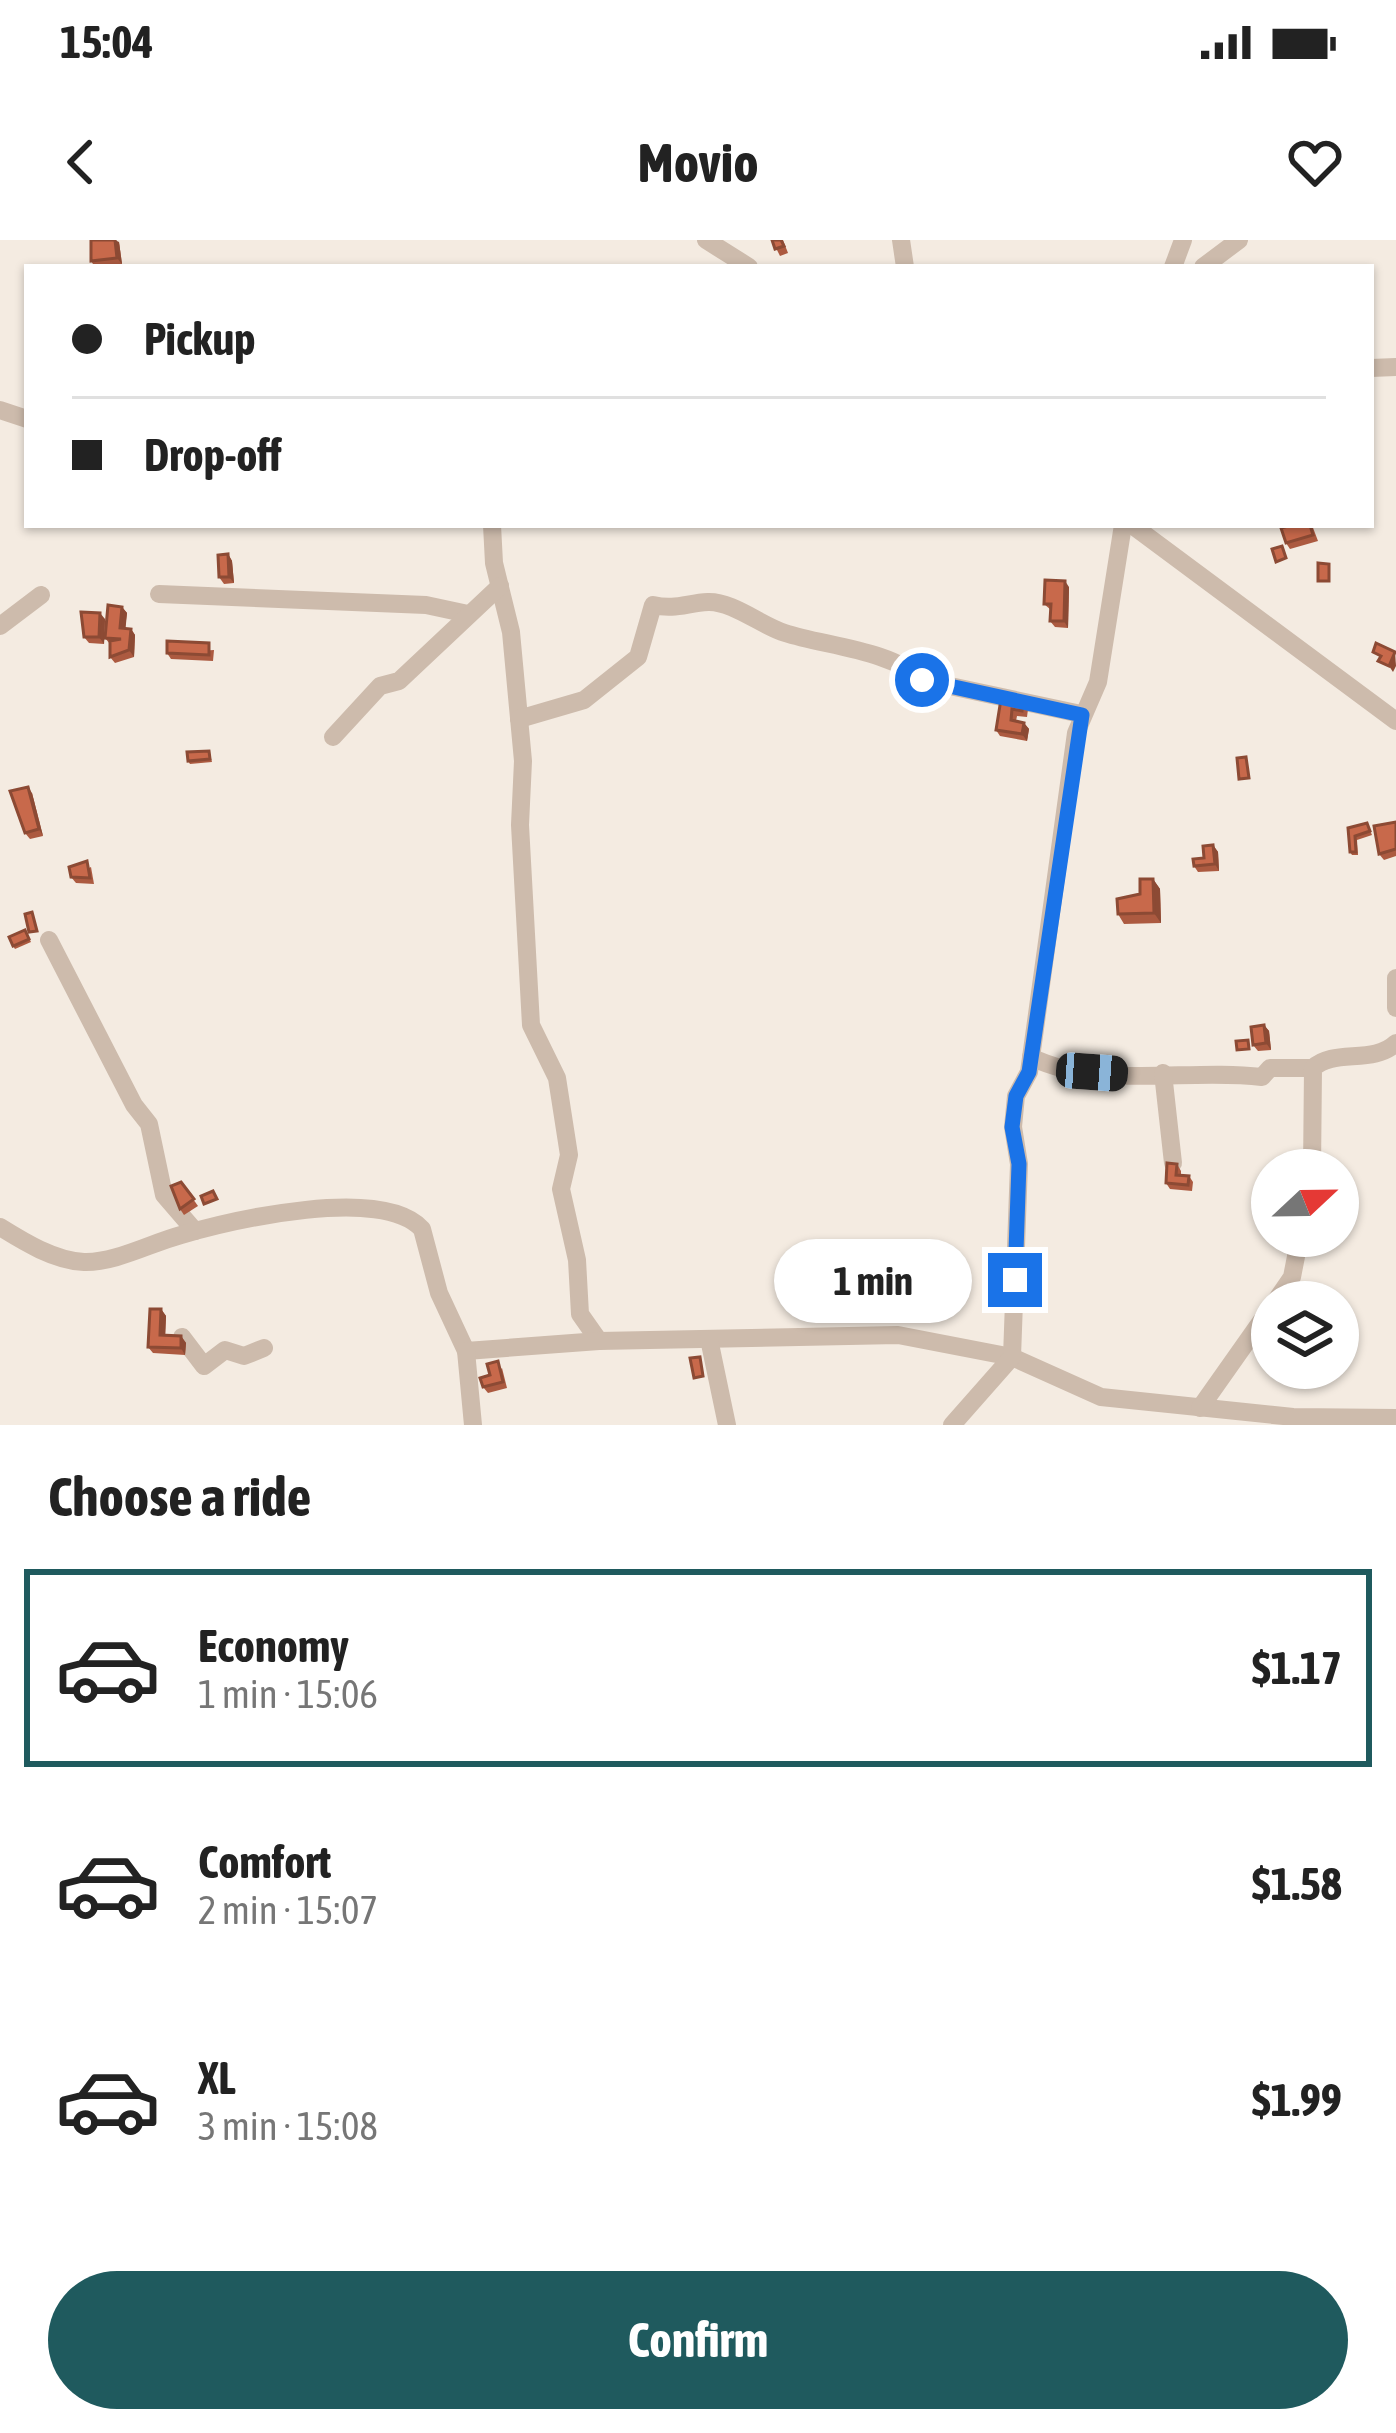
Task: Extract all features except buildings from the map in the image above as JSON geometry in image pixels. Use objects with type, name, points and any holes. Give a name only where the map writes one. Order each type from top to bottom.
[{"type":"street","points":[[706,240],[744,264]]},
{"type":"street","points":[[1207,264],[1239,240]]},
{"type":"street","points":[[492,528],[511,632],[519,719],[531,1025],[557,1078],[569,1155],[561,1189],[577,1259],[580,1314],[599,1341]]},
{"type":"street","points":[[952,1425],[1012,1357],[1019,1164],[1012,1127],[1016,1096],[1031,1057],[1082,715],[1101,665],[1123,528]]},
{"type":"street","points":[[1136,528],[1396,721]]},
{"type":"street","points":[[333,737],[380,686],[399,681],[500,586]]},
{"type":"street","points":[[159,594],[427,605],[468,614]]},
{"type":"street","points":[[0,626],[41,596]]},
{"type":"street","points":[[519,719],[584,700],[638,657],[653,605],[677,610],[710,601],[786,634],[844,643],[854,652],[909,667],[922,680],[1082,715]]},
{"type":"street","points":[[50,940],[134,1105],[149,1124],[164,1195],[195,1232]]},
{"type":"street","points":[[1396,978],[1396,1007]]},
{"type":"street","points":[[1031,1057],[1055,1069],[1262,1077],[1270,1068],[1313,1068],[1326,1059],[1380,1054],[1396,1043]]},
{"type":"street","points":[[1312,1149],[1313,1068]]},
{"type":"street","points":[[1163,1073],[1173,1163]]},
{"type":"street","points":[[0,1227],[27,1244],[84,1262],[195,1232],[341,1208],[382,1210],[415,1222],[466,1351],[473,1425]]},
{"type":"street","points":[[466,1351],[599,1341],[898,1335],[1012,1357],[1101,1396],[1200,1408],[1396,1418]]},
{"type":"street","points":[[1200,1408],[1251,1336]]},
{"type":"street","points":[[182,1337],[204,1366],[225,1350],[244,1356],[264,1348]]},
{"type":"street","points":[[709,1339],[727,1425]]},
{"type":"route","points":[[922,680],[1046,711],[1082,715],[1029,1072],[1015,1102],[1013,1135],[1019,1164],[1015,1280]]}]
